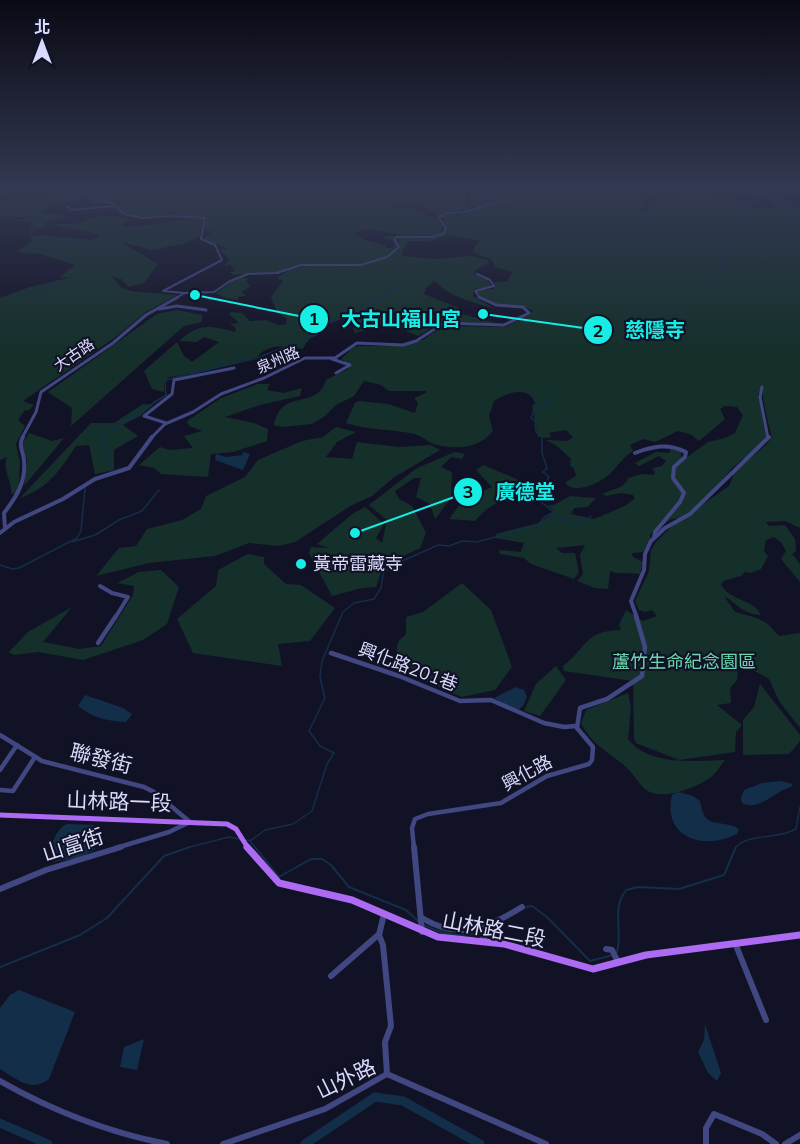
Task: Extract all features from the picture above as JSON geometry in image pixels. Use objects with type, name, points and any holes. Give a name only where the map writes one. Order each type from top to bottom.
[{"type":"main road","name":"山林路一段","points":[[0,815],[222,823],[236,829]]},
{"type":"main road","name":"山林路二段","points":[[236,829],[266,870],[279,883],[352,900],[451,940],[504,944],[594,969],[646,955],[800,935]]},
{"type":"street","points":[[185,293],[163,291],[222,260],[215,245],[209,242]]},
{"type":"street","name":"大古路","points":[[5,529],[4,513],[18,495],[22,485],[24,461],[20,442],[36,411],[41,392],[113,343],[155,310],[185,293],[214,292],[230,281],[248,274],[280,273],[301,265],[355,266],[387,256],[399,247],[396,242]]},
{"type":"street","name":"泉州路","points":[[0,533],[25,516],[63,499],[98,477],[129,468],[154,433],[167,423],[193,412],[221,394],[264,378],[305,358],[331,359],[356,344],[403,345],[442,324],[499,326],[529,313],[523,307],[495,306],[477,296],[474,292],[476,290],[494,286],[490,280],[477,274]]},
{"type":"street","points":[[155,310],[177,306],[206,310]]},
{"type":"street","points":[[331,359],[350,365],[336,373]]},
{"type":"street","points":[[167,423],[144,417],[172,394],[174,380],[234,368]]},
{"type":"street","points":[[576,726],[578,713],[582,706],[608,699],[642,676],[645,647],[631,601],[644,570],[646,549],[666,528],[690,514],[768,439],[769,435],[764,425],[765,412],[759,397],[762,387]]},
{"type":"street","points":[[635,453],[650,447],[665,445],[686,452],[685,457],[674,467],[673,478],[684,493],[680,502],[655,532],[654,538]]},
{"type":"street","points":[[98,643],[128,597],[112,593],[100,586]]},
{"type":"street","name":"興化路201巷","points":[[331,653],[387,671],[466,703],[494,700],[524,717],[556,728],[576,726]]},
{"type":"street","name":"興化路","points":[[421,918],[412,828],[415,819],[428,814],[501,803],[547,776],[589,764],[594,755],[593,747],[576,726]]},
{"type":"street","name":"聯發街","points":[[0,735],[35,757],[62,767],[78,768],[144,787],[154,792],[190,822]]},
{"type":"street","points":[[0,770],[17,746]]},
{"type":"street","points":[[0,790],[14,791],[35,757]]},
{"type":"street","name":"山富街","points":[[0,889],[46,870],[169,832],[190,822]]},
{"type":"street","points":[[422,930],[421,918],[442,927],[470,930],[492,926],[522,907]]},
{"type":"street","points":[[384,914],[379,935],[383,945],[391,1026],[385,1042],[387,1074]]},
{"type":"street","points":[[481,942],[492,926]]},
{"type":"street","points":[[331,976],[379,935]]},
{"type":"street","points":[[735,943],[766,1020]]},
{"type":"street","points":[[609,950],[617,961]]},
{"type":"street","name":"山外路","points":[[223,1144],[325,1109],[387,1074],[546,1144]]},
{"type":"street","points":[[0,1082],[44,1106],[81,1121],[167,1144]]},
{"type":"street","points":[[706,1144],[705,1127],[714,1114],[770,1138],[776,1144]]},
{"type":"street","points":[[785,1144],[800,1135]]},
{"type":"green space","points":[[30,242],[122,242],[158,264],[144,283],[128,287],[121,279],[112,277],[121,287],[131,291],[177,295],[146,312],[113,339],[23,401],[34,405],[24,411],[18,420],[25,426],[16,444],[20,462],[19,484],[16,493],[11,494],[6,466],[7,457],[0,460],[0,298],[30,287],[72,277],[59,278],[75,265],[40,254],[16,252]]},
{"type":"green space","points":[[122,242],[186,242],[183,244],[151,250]]},
{"type":"green space","points":[[212,242],[375,242],[386,245],[386,248],[392,248],[395,246],[393,242],[397,242],[398,246],[388,257],[400,246],[400,242],[408,242],[402,251],[402,256],[436,259],[470,256],[488,260],[489,263],[474,271],[474,274],[487,280],[491,285],[488,288],[474,289],[473,296],[495,309],[448,292],[435,281],[427,287],[424,294],[459,308],[462,314],[500,324],[439,323],[418,336],[388,323],[378,326],[372,320],[383,311],[377,309],[365,319],[370,329],[355,333],[351,322],[355,311],[318,331],[303,349],[273,347],[257,357],[169,377],[164,382],[164,392],[152,389],[144,371],[177,342],[184,356],[192,362],[219,342],[204,337],[197,342],[179,341],[199,328],[219,328],[235,332],[236,328],[230,324],[239,323],[229,314],[231,312],[242,313],[250,321],[266,320],[279,325],[286,324],[287,319],[277,312],[271,297],[283,281],[277,278],[288,271],[300,267],[356,266],[381,259],[357,265],[302,264],[279,272],[234,275],[229,272],[235,271],[230,264],[224,266],[229,259],[219,249],[227,249]]},
{"type":"green space","name":"蘆竹生命紀念園區","points":[[479,242],[800,242],[800,528],[785,521],[766,522],[769,526],[785,525],[795,539],[796,551],[792,554],[800,564],[800,582],[781,559],[786,551],[781,542],[774,537],[766,540],[764,551],[768,556],[761,569],[751,573],[745,572],[721,584],[729,594],[753,606],[761,615],[744,610],[724,596],[735,612],[757,618],[768,624],[779,636],[800,633],[800,728],[779,701],[769,679],[746,666],[739,655],[737,680],[730,688],[731,703],[717,705],[742,725],[736,732],[735,752],[679,760],[636,743],[633,681],[564,671],[563,666],[593,637],[600,633],[621,630],[619,625],[626,610],[643,621],[657,616],[652,610],[645,612],[639,610],[635,601],[649,571],[651,550],[672,526],[729,486],[735,471],[767,444],[772,436],[762,393],[758,393],[767,436],[764,442],[732,468],[710,494],[682,518],[671,519],[650,534],[651,539],[643,552],[632,553],[633,557],[643,562],[640,574],[610,571],[608,589],[595,588],[577,581],[583,574],[580,555],[585,545],[556,548],[562,553],[575,553],[579,572],[574,579],[531,564],[524,558],[500,554],[499,550],[521,552],[524,543],[495,538],[496,534],[538,523],[554,513],[552,508],[546,506],[554,505],[570,496],[596,498],[587,507],[574,508],[571,514],[594,519],[625,506],[635,498],[633,495],[621,493],[606,496],[603,494],[621,487],[628,478],[642,474],[654,475],[652,468],[662,466],[666,461],[659,456],[639,466],[635,463],[656,452],[670,453],[670,449],[681,451],[681,457],[686,458],[708,442],[735,433],[743,415],[737,407],[725,406],[720,409],[725,419],[699,441],[690,434],[678,431],[655,442],[643,439],[630,445],[633,451],[613,471],[598,482],[581,488],[567,485],[566,482],[576,476],[574,468],[570,466],[571,459],[557,446],[546,440],[568,441],[573,437],[566,430],[549,433],[551,436],[548,438],[538,437],[532,406],[535,403],[532,397],[522,392],[511,393],[494,401],[489,416],[493,431],[481,441],[467,446],[442,446],[414,434],[346,423],[358,401],[388,404],[415,413],[418,403],[414,398],[426,393],[426,391],[389,391],[381,385],[364,381],[354,396],[336,405],[312,424],[283,427],[274,425],[278,413],[284,406],[315,395],[322,389],[326,380],[348,369],[350,365],[341,359],[354,347],[386,346],[423,340],[443,326],[506,327],[530,314],[533,311],[525,307],[502,307],[476,294],[477,290],[494,289],[495,282],[507,281],[513,272],[496,268],[491,259],[474,253],[474,248]]},
{"type":"green space","points":[[244,277],[248,279],[246,281],[250,286],[242,292],[246,296],[238,297],[238,300],[225,298],[216,293],[232,281]]},
{"type":"green space","points":[[177,310],[202,315],[202,322],[184,326],[71,426],[72,408],[48,392],[157,314]]},
{"type":"green space","points":[[258,384],[270,384],[267,390],[284,393],[302,388],[300,396],[260,405],[225,417],[254,423],[268,429],[267,441],[233,452],[211,454],[208,477],[161,474],[154,468],[139,465],[160,447],[169,450],[193,448],[184,436],[202,431],[189,426],[187,421],[221,398]]},
{"type":"green space","points":[[143,404],[153,405],[140,416],[123,425],[138,436],[114,450],[114,470],[95,474],[89,445],[76,446],[59,471],[39,489],[20,498],[91,423],[114,423]]},
{"type":"green space","points":[[336,427],[356,432],[337,442],[326,457],[352,459],[357,442],[399,447],[431,445],[440,450],[393,478],[372,496],[352,505],[295,542],[278,546],[249,543],[215,556],[149,563],[96,576],[119,548],[136,546],[147,529],[182,520],[201,509],[206,496],[245,477],[258,460],[302,441],[323,437]]},
{"type":"green space","points":[[29,433],[52,441],[64,438],[24,486],[27,461],[22,445]]},
{"type":"green space","points":[[455,452],[465,454],[462,459],[451,457],[441,467],[452,472],[451,498],[435,519],[430,504],[416,497],[421,478],[414,478],[395,491],[399,499],[412,506],[426,533],[420,548],[393,561],[387,557],[378,567],[381,572],[376,587],[362,588],[332,596],[309,553],[311,547],[329,548],[317,544],[352,514],[365,507],[384,524],[376,538],[382,543],[387,520],[369,505],[417,468]]},
{"type":"green space","points":[[483,465],[526,483],[540,484],[541,487],[536,493],[518,494],[502,500],[487,509],[475,521],[449,519],[463,500],[492,487],[476,470]]},
{"type":"green space","points":[[248,554],[264,557],[264,564],[286,584],[301,585],[335,608],[310,641],[278,644],[282,666],[193,653],[177,619],[216,586],[218,570]]},
{"type":"green space","points":[[161,570],[179,587],[167,624],[143,640],[83,660],[38,652],[14,655],[9,652],[28,632],[72,607],[43,642],[79,649],[101,646],[133,595],[134,586],[117,583],[139,572]]},
{"type":"green space","points":[[462,583],[491,610],[512,667],[495,690],[462,697],[394,667],[398,642],[406,634],[406,617],[423,612]]},
{"type":"green space","points":[[556,666],[566,680],[540,716],[524,711],[536,684]]},
{"type":"green space","points":[[760,684],[800,735],[800,741],[789,754],[743,755],[743,720],[754,707]]},
{"type":"green space","points":[[628,693],[631,707],[628,739],[637,748],[647,754],[673,760],[725,760],[712,776],[696,786],[678,792],[652,793],[643,787],[627,768],[596,743],[581,723],[586,710]]},
{"type":"water","points":[[242,452],[250,454],[243,470],[215,460],[216,454],[226,457],[243,455]]},
{"type":"water","points":[[516,687],[524,690],[527,697],[523,706],[517,711],[494,698]]},
{"type":"water","points":[[85,695],[123,708],[132,714],[126,722],[106,720],[95,716],[78,706]]},
{"type":"water","points":[[781,781],[793,784],[761,803],[749,805],[742,803],[744,790],[762,783]]},
{"type":"water","points":[[678,792],[693,796],[700,801],[707,819],[739,829],[737,834],[712,841],[688,837],[679,831],[673,822],[671,810],[672,795]]},
{"type":"water","points":[[67,824],[94,825],[98,833],[95,849],[82,857],[53,862],[54,840]]},
{"type":"water","points":[[19,990],[75,1012],[49,1079],[36,1085],[24,1083],[0,1069],[0,1008],[10,995]]},
{"type":"water","points":[[705,1024],[721,1073],[717,1081],[708,1073],[698,1052],[704,1040]]},
{"type":"water","points":[[144,1039],[137,1070],[120,1067],[124,1047]]},
{"type":"waterway","points":[[77,242],[84,248],[103,248],[133,257]]},
{"type":"waterway","points":[[706,284],[719,271],[721,263],[726,261],[724,257],[731,253],[722,245],[729,242]]},
{"type":"waterway","points":[[32,298],[59,281]]},
{"type":"waterway","points":[[110,472],[103,435],[166,395],[165,382],[169,379],[257,358],[318,334],[329,323],[366,308],[403,285]]},
{"type":"waterway","points":[[250,841],[265,830],[293,824],[312,811],[327,764],[334,753],[320,746],[309,731],[325,698],[320,677],[322,661],[343,612],[354,603],[374,599],[381,588],[383,574],[389,567],[438,545],[449,546],[462,541],[477,542],[539,525],[543,518],[554,512],[541,502],[543,487],[549,477],[543,472],[547,468],[542,453],[542,437],[536,432],[535,421],[531,418],[535,408],[543,408],[547,402],[546,397]]},
{"type":"waterway","points":[[0,565],[13,569],[19,568],[77,538],[81,531],[85,488]]},
{"type":"waterway","points":[[72,542],[95,535],[119,520],[142,511],[159,490]]},
{"type":"waterway","points":[[551,515],[567,522],[581,522],[582,517],[588,519],[591,516]]},
{"type":"waterway","points":[[736,847],[748,840],[796,829],[800,807]]},
{"type":"waterway","points":[[186,848],[229,837],[239,839]]},
{"type":"waterway","points":[[246,840],[250,841]]},
{"type":"waterway","points":[[250,841],[256,848]]},
{"type":"waterway","points":[[0,967],[80,935],[107,918],[164,856],[190,847]]},
{"type":"waterway","points":[[255,847],[279,877],[311,859],[322,859],[331,865],[349,887],[406,910],[420,923]]},
{"type":"waterway","points":[[617,952],[619,905],[626,890],[638,887],[679,889],[724,875],[736,847]]},
{"type":"waterway","points":[[526,907],[532,906],[547,917],[590,961],[613,955]]},
{"type":"waterway","points":[[424,925],[453,934],[468,935],[483,932]]},
{"type":"waterway","points":[[305,1144],[375,1097],[403,1101],[480,1144]]},
{"type":"waterway","points":[[0,1123],[48,1144]]},
{"type":"place","name":"大古山福山宮","points":[[195,295]]},
{"type":"place","name":"慈隱寺","points":[[483,314]]},
{"type":"place","name":"廣德堂","points":[[355,533]]},
{"type":"place","name":"黃帝雷藏寺","points":[[301,564]]}]
